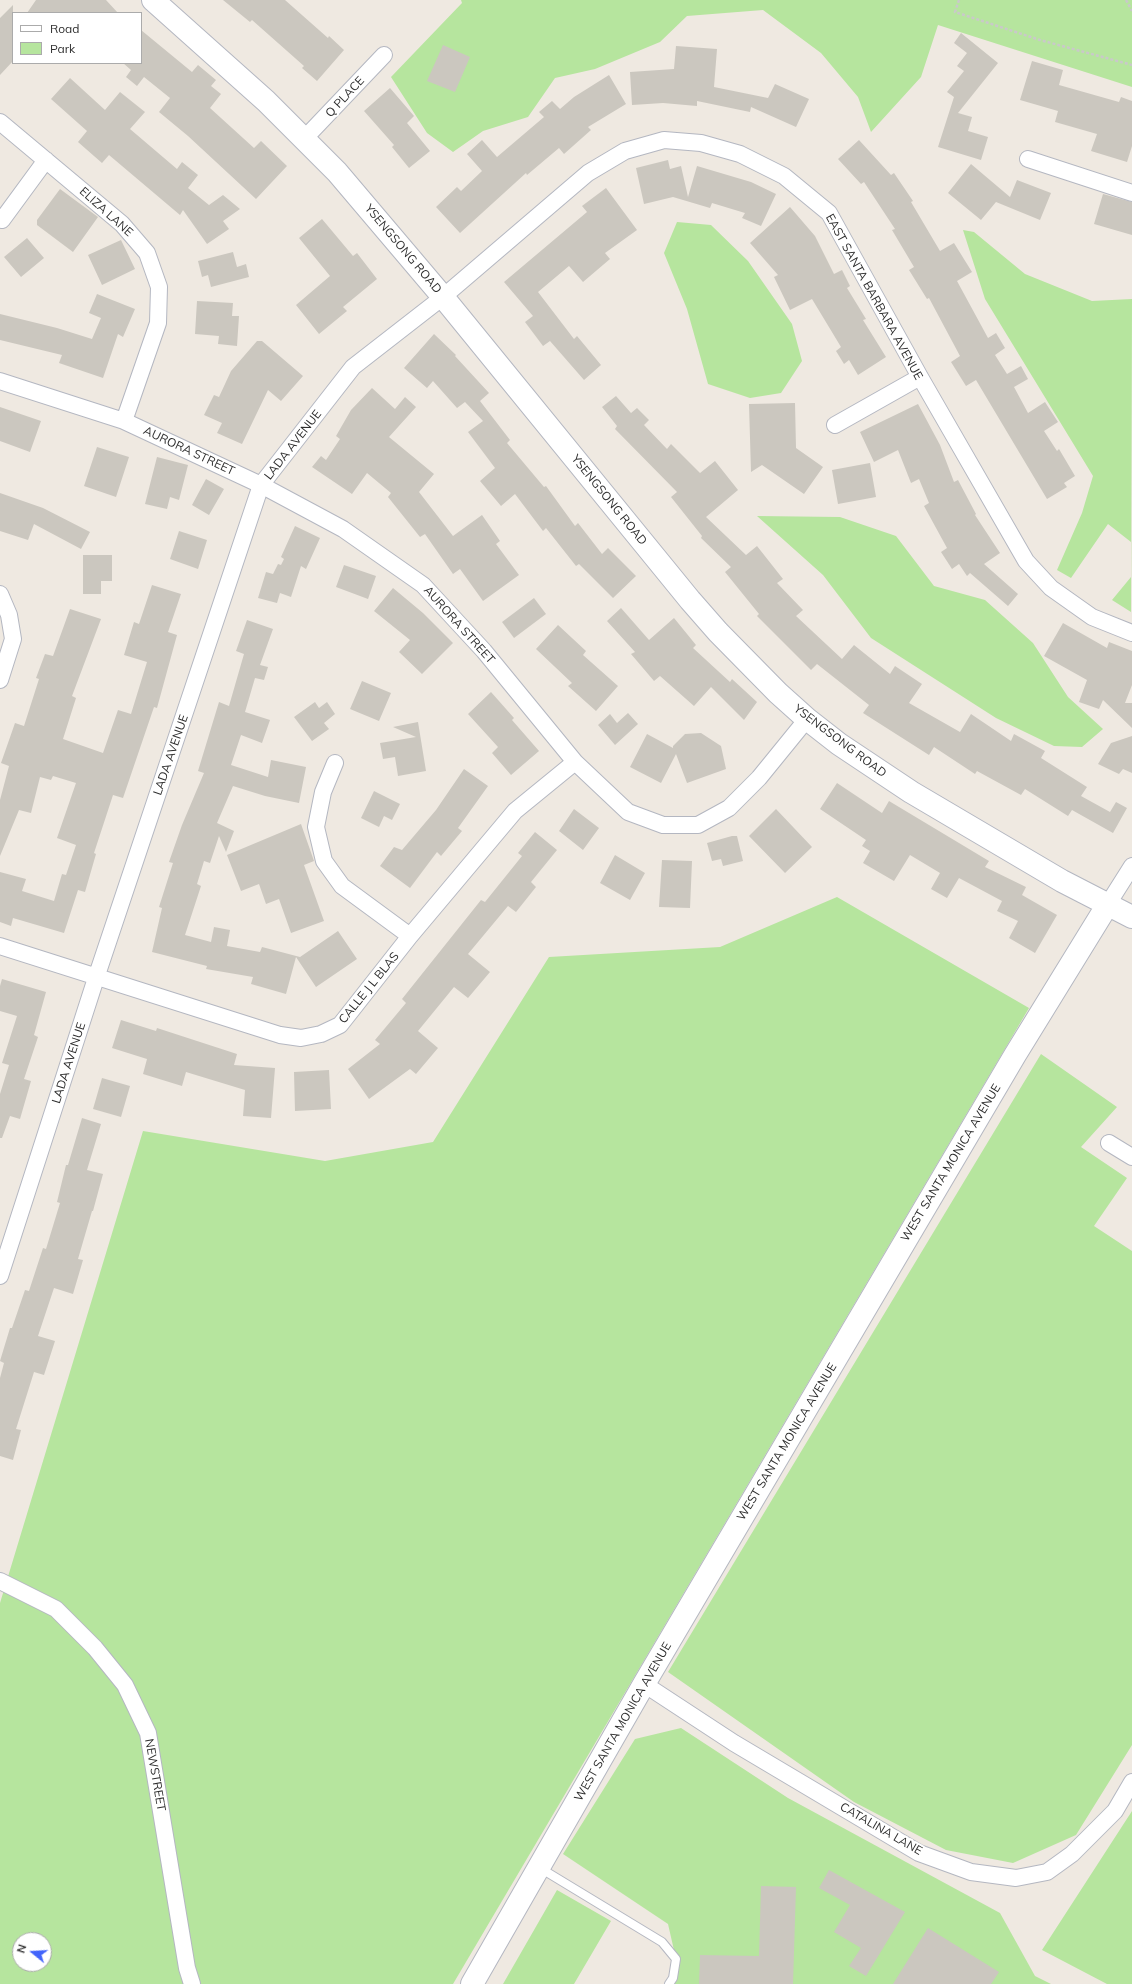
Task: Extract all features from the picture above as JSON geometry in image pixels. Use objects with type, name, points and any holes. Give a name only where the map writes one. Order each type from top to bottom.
[{"type":"main road","name":"YSENGSONG ROAD","points":[[153,0],[305,138],[367,205],[713,627],[750,666],[806,719],[872,767],[911,792],[1062,881],[1132,917]]},
{"type":"main road","name":"WEST SANTA MONICA AVENUE","points":[[472,1984],[540,1868],[644,1684],[1015,1056],[1108,904]]},
{"type":"street","name":"Q PLACE","points":[[305,138],[384,55]]},
{"type":"street","name":"ELIZA LANE","points":[[0,122],[122,224],[147,252],[159,288],[158,323],[124,421]]},
{"type":"street","name":"EAST SANTA BARBARA AVENUE","points":[[443,297],[588,173],[625,151],[664,140],[701,143],[740,154],[784,176],[829,213],[920,377],[1026,561],[1051,588],[1092,617],[1132,633]]},
{"type":"street","points":[[1028,158],[1132,193]]},
{"type":"street","points":[[2,220],[46,160]]},
{"type":"street","name":"LADA AVENUE","points":[[0,1276],[97,975],[261,485],[353,367],[443,297]]},
{"type":"street","points":[[835,425],[920,377]]},
{"type":"street","name":"AURORA STREET","points":[[0,381],[124,421],[261,485],[343,529],[423,585],[484,651],[575,762],[628,812],[663,825],[698,825],[729,808],[759,778],[806,719]]},
{"type":"street","points":[[0,594],[10,615],[12,639],[0,680]]},
{"type":"street","name":"CALLE J L BLAS","points":[[0,946],[97,975],[280,1035],[301,1038],[321,1034],[340,1025],[410,936],[515,811],[575,762]]},
{"type":"street","points":[[335,763],[323,792],[316,826],[324,861],[342,886],[410,936]]},
{"type":"street","points":[[1108,904],[1132,866]]},
{"type":"street","points":[[1109,1144],[1132,1157]]},
{"type":"street","name":"NEWSTREET","points":[[0,1581],[56,1609],[95,1648],[125,1685],[148,1733],[187,1968],[192,1984]]},
{"type":"street","name":"CATALINA LANE","points":[[644,1684],[734,1744],[919,1853],[971,1872],[1016,1878],[1047,1872],[1072,1854],[1115,1811],[1132,1782]]},
{"type":"lane","points":[[540,1868],[662,1942],[676,1959],[673,1978],[669,1984]]},
{"type":"path","points":[[959,0],[955,12],[1040,40],[1132,65]]},
{"type":"path","points":[[1126,0],[1132,10]]},
{"type":"green space","points":[[461,0],[1132,0],[1132,87],[938,25],[921,77],[871,132],[858,97],[821,53],[763,10],[687,16],[660,42],[595,69],[555,78],[528,117],[483,131],[453,152],[427,133],[391,77],[462,3]]},
{"type":"green space","points":[[677,222],[711,225],[748,261],[792,324],[802,361],[781,393],[750,398],[708,384],[687,309],[664,253]]},
{"type":"green space","points":[[963,230],[974,232],[1025,274],[1092,301],[1132,299],[1131,612],[1112,600],[1131,577],[1131,542],[1108,524],[1071,578],[1057,570],[1082,513],[1093,476],[985,299]]},
{"type":"green space","points":[[757,516],[840,517],[896,536],[934,586],[985,600],[1033,643],[1068,697],[1103,729],[1082,747],[1054,746],[996,718],[871,638],[823,575]]},
{"type":"green space","points":[[837,897],[1029,1008],[453,1984],[0,1984],[0,1603],[143,1131],[325,1161],[433,1142],[549,957],[720,947]]},
{"type":"green space","points":[[1041,1054],[1117,1107],[1081,1147],[1127,1178],[1094,1226],[1132,1251],[1132,1745],[1076,1835],[1013,1863],[946,1850],[854,1802],[668,1672]]},
{"type":"green space","points":[[681,1728],[788,1798],[1000,1913],[1035,1976],[1051,1984],[669,1984],[676,1959],[668,1924],[563,1854],[635,1739]]},
{"type":"green space","points":[[1132,1811],[1132,1984],[1107,1984],[1042,1950]]},
{"type":"green space","points":[[557,1890],[611,1921],[574,1984],[503,1984]]},
{"type":"building","points":[[36,0],[106,0],[117,12],[28,12]]},
{"type":"building","points":[[223,0],[285,0],[344,50],[317,81],[302,68],[304,66],[252,20],[250,22]]},
{"type":"building","points":[[13,5],[12,62],[0,75],[0,18]]},
{"type":"building","points":[[142,31],[192,72],[198,65],[216,80],[211,86],[221,94],[210,108],[254,148],[261,141],[287,166],[256,199],[188,136],[159,112],[170,98],[144,77],[137,86],[126,77],[131,70],[124,64],[142,64]]},
{"type":"building","points":[[961,33],[998,63],[958,113],[972,117],[968,131],[988,137],[981,160],[938,147],[954,97],[947,92],[964,71],[957,66],[967,53],[954,43]]},
{"type":"building","points":[[443,45],[470,57],[455,92],[427,81]]},
{"type":"building","points":[[676,46],[717,49],[714,87],[768,98],[775,84],[809,99],[796,127],[751,107],[750,112],[697,101],[697,106],[663,103],[632,105],[630,72],[674,69]]},
{"type":"building","points":[[1032,61],[1063,70],[1059,85],[1119,102],[1121,97],[1132,101],[1132,146],[1127,162],[1091,151],[1097,134],[1055,122],[1058,111],[1020,100]]},
{"type":"building","points":[[609,75],[626,104],[588,127],[591,130],[564,154],[559,148],[527,175],[526,173],[460,233],[436,207],[457,187],[461,191],[482,171],[467,154],[482,140],[497,157],[544,117],[539,112],[552,101],[560,109],[574,97]]},
{"type":"building","points":[[70,78],[105,110],[120,92],[145,112],[130,129],[177,169],[182,162],[198,175],[188,188],[209,205],[223,195],[240,209],[223,221],[229,229],[207,244],[183,210],[180,215],[109,155],[102,163],[78,142],[87,131],[51,99]]},
{"type":"building","points":[[390,88],[414,116],[407,123],[430,151],[409,168],[392,147],[394,145],[364,111]]},
{"type":"building","points":[[859,140],[891,175],[894,173],[913,201],[911,202],[940,251],[954,243],[972,272],[957,281],[988,338],[996,333],[1005,348],[995,355],[1007,374],[1021,366],[1028,379],[1014,387],[1028,413],[1045,402],[1058,422],[1044,431],[1057,451],[1059,449],[1075,476],[1064,483],[1067,487],[1047,499],[976,380],[966,386],[951,362],[960,356],[929,298],[927,299],[909,270],[914,267],[892,230],[895,229],[864,182],[861,184],[838,159]]},
{"type":"building","points":[[668,160],[670,169],[681,166],[688,197],[697,166],[751,182],[776,194],[761,226],[742,218],[745,213],[712,203],[710,208],[673,197],[644,204],[636,168]]},
{"type":"building","points":[[971,164],[1010,197],[1017,180],[1051,193],[1040,220],[996,202],[981,220],[948,193]]},
{"type":"building","points":[[606,188],[637,230],[605,253],[610,259],[583,282],[569,266],[538,292],[574,339],[577,336],[601,365],[584,380],[550,341],[543,346],[525,322],[533,316],[504,282],[587,212],[582,206]]},
{"type":"building","points":[[60,189],[98,217],[73,252],[37,225],[37,220]]},
{"type":"building","points":[[1103,194],[1132,202],[1132,235],[1094,224]]},
{"type":"building","points":[[790,207],[815,236],[834,274],[842,270],[850,286],[847,288],[866,319],[863,320],[886,357],[858,375],[849,360],[844,364],[836,351],[841,347],[812,299],[790,310],[774,277],[778,275],[750,243]]},
{"type":"building","points":[[322,219],[353,256],[357,253],[377,279],[343,307],[347,311],[319,334],[296,305],[330,276],[299,238]]},
{"type":"building","points":[[27,238],[44,258],[21,277],[4,257]]},
{"type":"building","points":[[121,240],[135,269],[102,285],[88,255]]},
{"type":"building","points":[[233,252],[237,267],[246,264],[249,277],[211,287],[208,275],[202,277],[198,261]]},
{"type":"building","points":[[97,294],[135,309],[123,337],[118,334],[103,378],[59,363],[62,355],[0,340],[0,314],[57,328],[92,339],[101,318],[89,313]]},
{"type":"building","points":[[197,301],[233,303],[232,316],[239,316],[237,346],[218,344],[219,336],[195,334]]},
{"type":"building","points":[[434,334],[456,355],[455,356],[489,393],[480,401],[510,440],[507,443],[544,487],[546,486],[575,526],[578,523],[602,554],[608,548],[636,576],[613,598],[579,564],[576,566],[546,528],[543,531],[515,494],[501,506],[480,481],[495,468],[468,432],[483,421],[465,402],[457,408],[433,381],[427,388],[404,368]]},
{"type":"building","points":[[257,341],[262,341],[303,376],[281,401],[268,390],[242,444],[217,433],[222,423],[204,415],[214,395],[219,397],[231,371]]},
{"type":"building","points":[[372,388],[395,409],[405,397],[416,407],[389,437],[434,474],[419,492],[453,536],[482,515],[500,541],[496,544],[519,575],[483,601],[460,569],[453,574],[425,534],[420,537],[388,497],[391,493],[367,473],[352,494],[312,467],[321,456],[326,460],[340,439],[336,436],[351,410]]},
{"type":"building","points":[[616,396],[631,413],[637,408],[649,420],[644,425],[667,449],[671,444],[700,473],[715,461],[738,490],[706,517],[746,555],[757,546],[783,579],[777,583],[803,610],[796,616],[842,659],[854,645],[890,674],[895,666],[922,684],[909,703],[960,732],[971,714],[1011,741],[1014,734],[1045,751],[1041,758],[1087,787],[1081,796],[1110,812],[1116,802],[1127,808],[1113,833],[1072,810],[1068,816],[1025,789],[1021,795],[977,771],[975,774],[934,747],[929,755],[863,713],[869,705],[817,664],[811,670],[757,616],[759,614],[725,572],[731,567],[701,538],[702,536],[671,497],[677,492],[615,429],[617,426],[602,407]]},
{"type":"building","points":[[795,403],[796,448],[823,467],[804,494],[762,465],[751,472],[749,404]]},
{"type":"building","points":[[918,404],[940,445],[954,482],[958,480],[976,514],[975,515],[1000,553],[984,564],[1018,594],[1008,606],[970,573],[967,576],[959,564],[952,569],[941,552],[947,548],[924,506],[929,503],[919,479],[911,483],[898,450],[874,462],[860,432]]},
{"type":"building","points":[[0,407],[41,421],[30,452],[0,441]]},
{"type":"building","points":[[97,447],[129,457],[116,497],[84,486]]},
{"type":"building","points":[[157,457],[188,465],[179,500],[170,497],[167,509],[145,504]]},
{"type":"building","points":[[870,463],[876,497],[838,504],[832,470]]},
{"type":"building","points":[[206,479],[224,489],[209,515],[192,505]]},
{"type":"building","points":[[0,493],[43,508],[90,532],[81,549],[34,524],[28,540],[0,531]]},
{"type":"building","points":[[295,526],[320,538],[306,569],[301,566],[291,597],[280,593],[277,603],[258,598],[266,572],[273,574],[278,564],[281,565],[284,559],[281,557]]},
{"type":"building","points":[[179,531],[207,540],[198,569],[170,559]]},
{"type":"building","points":[[83,555],[112,555],[112,581],[101,581],[101,594],[83,594]]},
{"type":"building","points":[[344,565],[376,576],[368,599],[336,587]]},
{"type":"building","points":[[152,585],[181,594],[168,632],[177,635],[157,708],[154,707],[123,798],[113,795],[94,853],[96,854],[85,892],[78,890],[64,933],[13,918],[11,926],[0,922],[0,872],[26,879],[22,891],[54,901],[62,874],[66,875],[76,845],[57,838],[76,783],[53,776],[51,780],[40,777],[31,813],[19,810],[0,856],[0,800],[9,766],[1,763],[15,723],[24,726],[39,679],[36,678],[45,654],[53,656],[70,609],[101,619],[72,696],[76,698],[63,739],[103,753],[118,710],[131,714],[147,662],[124,655],[134,622],[139,624]]},
{"type":"building","points":[[393,588],[423,613],[453,643],[422,674],[399,652],[410,640],[374,611]]},
{"type":"building","points":[[534,598],[546,614],[514,638],[502,622]]},
{"type":"building","points":[[621,608],[649,640],[674,618],[696,645],[693,648],[730,682],[732,679],[757,702],[744,720],[711,687],[694,706],[660,676],[654,681],[631,654],[635,652],[607,621]]},
{"type":"building","points":[[247,620],[273,629],[260,665],[268,667],[264,680],[255,678],[245,712],[270,720],[262,743],[241,735],[231,765],[268,777],[271,760],[306,767],[299,803],[265,796],[233,786],[217,823],[234,831],[226,852],[219,836],[210,863],[204,861],[197,884],[201,886],[185,935],[211,942],[214,927],[230,930],[227,946],[260,952],[262,947],[300,957],[338,931],[357,959],[316,987],[296,957],[286,994],[251,984],[253,977],[206,969],[207,966],[152,952],[162,908],[159,907],[173,863],[169,862],[182,825],[204,773],[198,771],[219,702],[229,706],[244,654],[236,651]]},
{"type":"building","points":[[1063,623],[1107,648],[1109,642],[1132,651],[1132,685],[1125,703],[1132,703],[1132,728],[1103,700],[1099,709],[1079,702],[1087,680],[1044,656]]},
{"type":"building","points":[[558,625],[586,651],[583,655],[618,686],[596,711],[568,686],[572,683],[536,649]]},
{"type":"building","points":[[362,681],[391,693],[379,721],[350,709]]},
{"type":"building","points":[[491,692],[514,718],[512,720],[539,751],[511,775],[492,753],[498,747],[468,714]]},
{"type":"building","points":[[315,702],[319,708],[327,702],[335,714],[324,723],[329,729],[312,741],[294,717]]},
{"type":"building","points":[[628,713],[638,724],[615,745],[598,725],[610,714],[617,723]]},
{"type":"building","points":[[418,722],[426,771],[398,776],[395,757],[383,759],[380,743],[416,737],[393,727]]},
{"type":"building","points":[[701,733],[721,746],[726,769],[687,783],[676,754],[661,783],[630,767],[647,734],[673,748],[673,746],[685,734]]},
{"type":"building","points":[[1132,736],[1132,773],[1123,769],[1119,774],[1098,764],[1111,743]]},
{"type":"building","points":[[464,769],[488,786],[458,828],[462,831],[441,856],[437,852],[410,888],[380,866],[394,847],[402,850],[436,810]]},
{"type":"building","points":[[837,783],[882,813],[889,801],[989,861],[985,867],[1026,887],[1022,895],[1057,915],[1035,953],[1009,938],[1018,921],[997,911],[1002,901],[959,878],[947,898],[931,889],[940,873],[910,855],[894,881],[863,863],[870,851],[862,846],[866,840],[820,809]]},
{"type":"building","points":[[374,791],[400,804],[392,820],[384,816],[379,827],[361,818]]},
{"type":"building","points":[[574,809],[599,828],[583,850],[559,831]]},
{"type":"building","points":[[776,809],[812,847],[785,873],[749,836]]},
{"type":"building","points":[[301,824],[314,861],[304,865],[324,921],[291,933],[279,899],[266,904],[259,884],[241,891],[227,855]]},
{"type":"building","points":[[535,832],[557,850],[531,882],[536,887],[516,912],[508,906],[468,954],[490,972],[468,998],[454,987],[418,1031],[438,1048],[416,1074],[410,1069],[369,1099],[348,1069],[380,1044],[375,1040],[406,1003],[402,999],[481,900],[485,902],[522,856],[518,853]]},
{"type":"building","points":[[737,836],[743,861],[723,866],[721,859],[712,861],[707,843]]},
{"type":"building","points":[[615,855],[645,873],[630,900],[600,883]]},
{"type":"building","points":[[662,860],[692,861],[690,908],[659,907]]},
{"type":"building","points":[[2,979],[46,992],[34,1035],[38,1037],[24,1079],[31,1081],[20,1119],[10,1116],[2,1138],[0,1138],[0,1094],[9,1065],[2,1063],[17,1016],[0,1011],[0,986]]},
{"type":"building","points":[[121,1020],[156,1031],[157,1028],[237,1054],[234,1065],[275,1068],[271,1118],[243,1116],[245,1090],[186,1072],[182,1086],[143,1074],[147,1059],[112,1048]]},
{"type":"building","points":[[329,1070],[331,1109],[295,1111],[294,1072]]},
{"type":"building","points":[[102,1078],[130,1086],[121,1117],[93,1109]]},
{"type":"building","points":[[82,1118],[101,1124],[87,1170],[103,1174],[78,1259],[83,1260],[73,1294],[54,1288],[38,1336],[55,1341],[44,1375],[34,1372],[16,1429],[21,1430],[13,1460],[0,1456],[0,1378],[4,1363],[0,1361],[10,1328],[12,1328],[25,1290],[29,1291],[43,1248],[46,1249],[60,1203],[57,1202],[66,1165],[68,1165]]},
{"type":"building","points":[[829,1870],[905,1912],[866,1976],[849,1966],[861,1948],[834,1932],[850,1905],[819,1888]]},
{"type":"building","points":[[761,1886],[796,1887],[793,1984],[699,1984],[700,1955],[759,1956]]},
{"type":"building","points":[[928,1928],[999,1972],[991,1984],[893,1984]]}]
